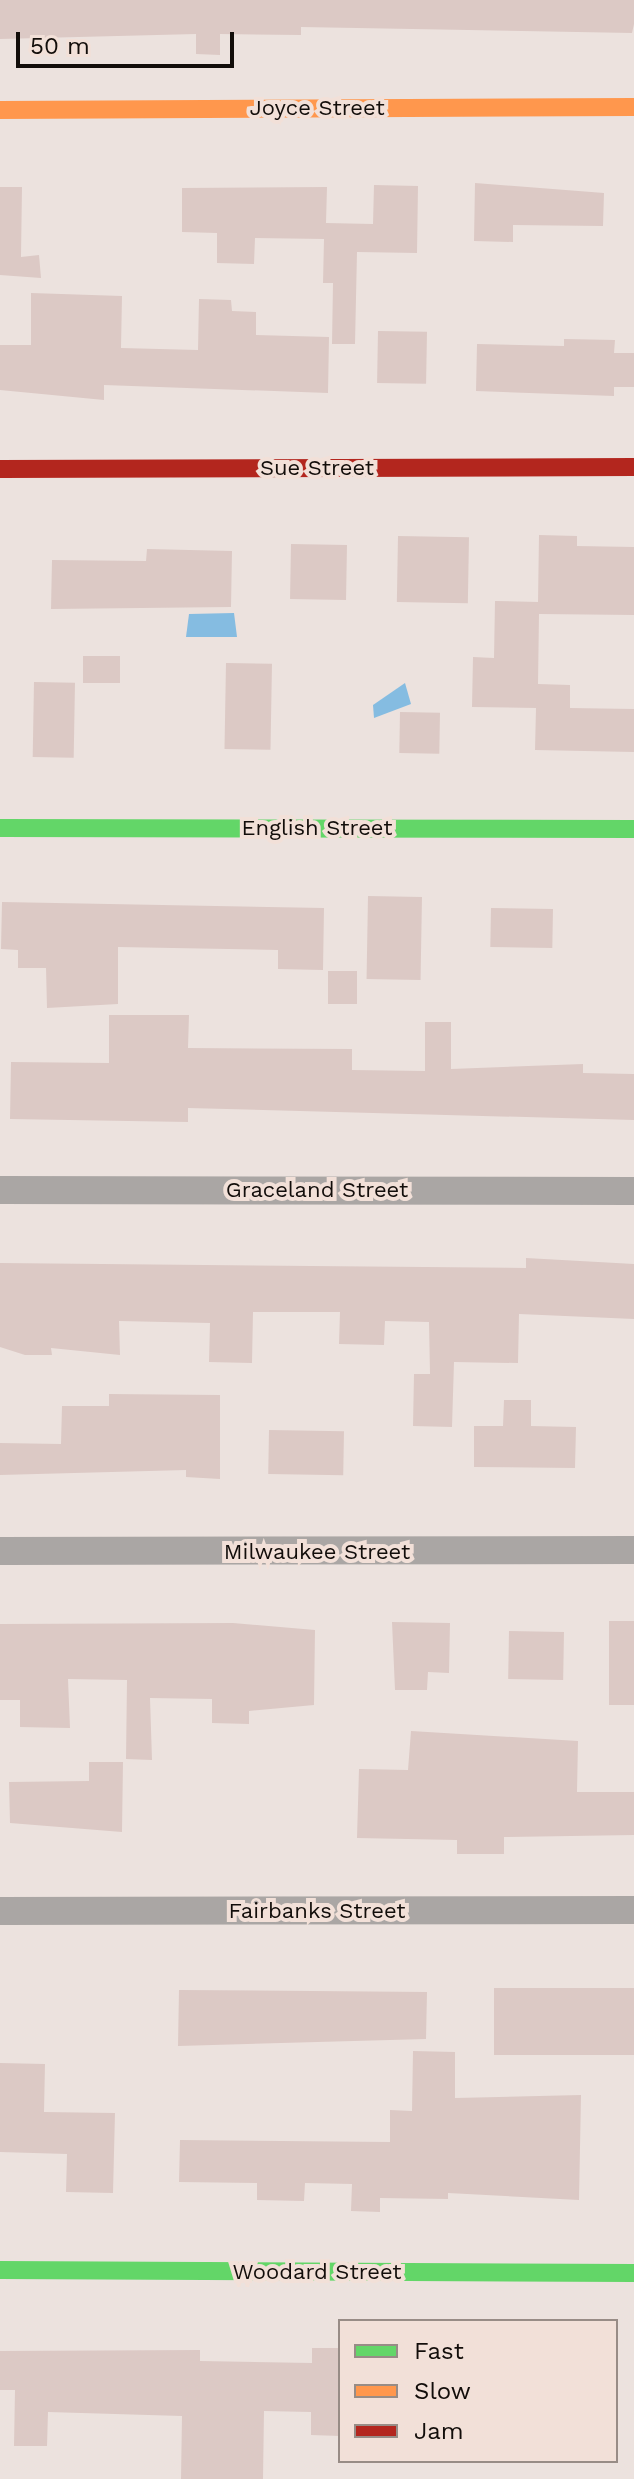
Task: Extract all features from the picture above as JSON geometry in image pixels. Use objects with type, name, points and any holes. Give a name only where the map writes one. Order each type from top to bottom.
[{"type":"street","name":"Joyce Street","points":[[0,110],[634,107]]},
{"type":"street","name":"Sue Street","points":[[0,469],[634,467]]},
{"type":"street","name":"English Street","points":[[0,828],[634,829]]},
{"type":"street","name":"Graceland Street","points":[[0,1190],[634,1191]]},
{"type":"street","name":"Milwaukee Street","points":[[0,1551],[634,1550]]},
{"type":"street","name":"Fairbanks Street","points":[[0,1911],[634,1910]]},
{"type":"street","name":"Woodard Street","points":[[0,2270],[634,2273]]},
{"type":"water","points":[[234,613],[237,637],[186,637],[189,614]]},
{"type":"water","points":[[405,683],[411,704],[374,718],[373,705]]},
{"type":"building","points":[[0,0],[634,0],[634,24],[632,33],[301,27],[301,35],[220,34],[220,55],[196,54],[196,34],[0,39]]},
{"type":"building","points":[[475,183],[604,193],[603,226],[513,225],[513,242],[474,241]]},
{"type":"building","points":[[374,185],[418,186],[417,253],[357,252],[355,344],[332,344],[333,283],[323,283],[324,239],[255,238],[254,264],[217,263],[217,233],[182,232],[182,188],[327,187],[326,223],[373,224]]},
{"type":"building","points":[[0,187],[22,187],[21,257],[39,255],[41,278],[0,275]]},
{"type":"building","points":[[31,293],[122,296],[121,348],[198,350],[199,299],[231,300],[232,311],[256,312],[256,335],[329,337],[328,393],[104,385],[104,400],[0,390],[0,345],[31,345]]},
{"type":"building","points":[[378,331],[427,332],[426,384],[377,383]]},
{"type":"building","points":[[564,339],[615,340],[614,353],[634,353],[634,387],[614,387],[614,396],[476,391],[477,344],[564,346]]},
{"type":"building","points":[[539,535],[577,536],[577,546],[634,547],[634,615],[539,614],[538,684],[570,685],[570,708],[634,709],[634,752],[535,750],[536,708],[472,707],[473,657],[494,658],[495,601],[538,602]]},
{"type":"building","points":[[398,536],[469,537],[468,603],[397,602]]},
{"type":"building","points":[[291,544],[347,545],[346,600],[290,599]]},
{"type":"building","points":[[147,549],[232,551],[231,607],[51,609],[52,560],[146,561]]},
{"type":"building","points":[[83,656],[120,656],[120,683],[83,683]]},
{"type":"building","points":[[226,663],[272,664],[270,750],[224,749]]},
{"type":"building","points":[[34,682],[75,683],[74,758],[33,757]]},
{"type":"building","points":[[400,712],[440,713],[439,754],[399,753]]},
{"type":"building","points":[[368,896],[422,897],[421,980],[367,979]]},
{"type":"building","points":[[2,902],[324,908],[323,970],[278,969],[278,950],[118,947],[118,1004],[47,1008],[46,968],[18,968],[18,950],[1,949]]},
{"type":"building","points":[[491,908],[553,909],[552,948],[490,947]]},
{"type":"building","points":[[328,971],[357,971],[357,1004],[328,1004]]},
{"type":"building","points":[[109,1015],[189,1015],[188,1048],[352,1049],[352,1070],[425,1071],[425,1022],[451,1022],[451,1069],[583,1064],[583,1073],[634,1074],[634,1120],[188,1108],[188,1122],[10,1119],[11,1062],[109,1063]]},
{"type":"building","points":[[526,1258],[634,1264],[634,1319],[519,1314],[518,1363],[454,1362],[452,1427],[413,1426],[414,1374],[430,1374],[429,1322],[385,1321],[384,1345],[339,1344],[340,1312],[253,1312],[252,1363],[209,1362],[210,1323],[119,1321],[120,1355],[51,1348],[52,1355],[25,1355],[0,1347],[0,1263],[526,1268]]},
{"type":"building","points":[[109,1394],[220,1395],[220,1479],[186,1477],[186,1470],[0,1475],[0,1443],[61,1444],[62,1406],[109,1406]]},
{"type":"building","points":[[504,1400],[531,1400],[531,1426],[576,1427],[575,1468],[474,1467],[474,1426],[503,1426]]},
{"type":"building","points":[[269,1430],[344,1431],[343,1475],[268,1474]]},
{"type":"building","points":[[609,1621],[634,1621],[634,1705],[609,1705]]},
{"type":"building","points":[[392,1622],[450,1623],[449,1673],[428,1672],[427,1690],[395,1690]]},
{"type":"building","points":[[233,1623],[315,1630],[314,1705],[249,1711],[249,1724],[212,1723],[212,1699],[150,1698],[152,1760],[126,1759],[127,1680],[68,1679],[70,1728],[20,1727],[20,1700],[0,1700],[0,1624]]},
{"type":"building","points":[[509,1631],[564,1632],[563,1680],[508,1679]]},
{"type":"building","points":[[411,1731],[578,1741],[577,1792],[634,1792],[634,1835],[504,1837],[504,1854],[457,1854],[457,1840],[357,1838],[359,1769],[408,1770]]},
{"type":"building","points":[[89,1762],[123,1762],[122,1832],[10,1823],[9,1782],[89,1781]]},
{"type":"building","points":[[494,1988],[634,1988],[634,2055],[494,2055]]},
{"type":"building","points":[[179,1990],[427,1992],[426,2039],[178,2046]]},
{"type":"building","points":[[413,2051],[455,2052],[455,2098],[581,2095],[579,2200],[448,2193],[448,2199],[380,2198],[380,2212],[351,2211],[352,2184],[305,2183],[304,2201],[257,2200],[257,2183],[179,2182],[180,2140],[390,2142],[390,2110],[412,2111]]},
{"type":"building","points":[[0,2063],[45,2064],[44,2112],[115,2113],[113,2193],[66,2192],[67,2154],[0,2152]]},
{"type":"building","points":[[312,2348],[338,2348],[338,2436],[311,2435],[311,2412],[264,2411],[263,2479],[181,2479],[182,2416],[48,2412],[47,2446],[14,2446],[15,2390],[0,2390],[0,2351],[200,2350],[200,2361],[312,2363]]},
{"type":"traffic: fast","points":[[0,828],[634,829]]},
{"type":"traffic: fast","points":[[0,2270],[634,2273]]},
{"type":"traffic: slow","points":[[0,110],[634,107]]},
{"type":"traffic: jam","points":[[0,469],[634,467]]}]
